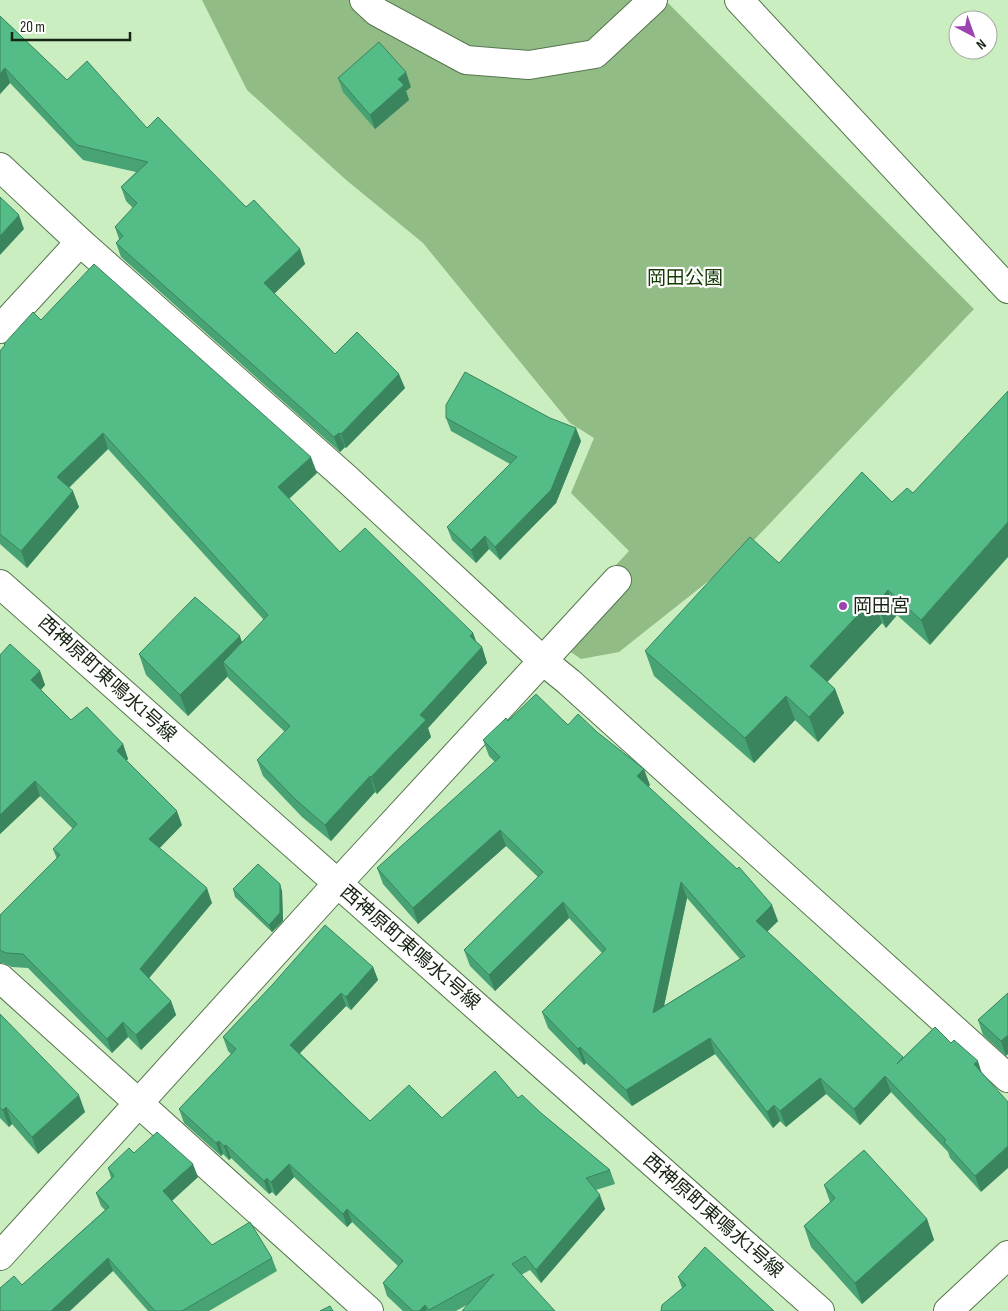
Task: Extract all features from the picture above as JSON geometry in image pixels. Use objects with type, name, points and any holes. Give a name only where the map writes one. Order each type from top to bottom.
[{"type":"street","points":[[364,0],[377,12],[466,60],[530,66],[595,54],[653,0]]},
{"type":"street","points":[[739,0],[1008,289]]},
{"type":"street","points":[[0,167],[80,242],[347,479],[542,660],[569,682],[1008,1078]]},
{"type":"street","points":[[0,329],[80,242]]},
{"type":"street","points":[[0,1256],[617,580]]},
{"type":"street","name":"西神原町東鳴水1号線","points":[[0,584],[820,1311]]},
{"type":"street","points":[[0,978],[369,1311]]},
{"type":"street","points":[[948,1311],[1008,1255]]},
{"type":"green space","name":"岡田公園","points":[[202,0],[665,0],[974,309],[735,560],[619,652],[581,659],[549,637],[629,551],[571,493],[594,438],[570,423],[423,243],[345,179],[247,90]]},
{"type":"building","points":[[0,16],[67,80],[87,61],[147,128],[158,117],[246,207],[254,200],[300,249],[264,283],[335,354],[357,332],[399,374],[341,434],[339,433],[334,437],[116,243],[123,236],[115,227],[137,203],[121,187],[148,162],[77,145],[5,68],[0,74]]},
{"type":"building","points":[[379,42],[406,72],[398,79],[404,85],[370,115],[338,78]]},
{"type":"building","points":[[0,197],[19,215],[0,236]]},
{"type":"building","points":[[94,264],[311,457],[278,487],[340,552],[365,528],[473,633],[470,636],[482,647],[420,715],[426,720],[370,776],[325,825],[296,800],[257,760],[290,726],[223,662],[268,615],[103,433],[57,477],[73,491],[21,551],[0,534],[0,351],[33,312],[41,320]]},
{"type":"building","points":[[465,372],[550,418],[576,428],[551,490],[495,547],[485,536],[471,550],[447,527],[517,457],[446,418],[446,405]]},
{"type":"building","points":[[1008,391],[1008,522],[921,620],[888,590],[877,603],[873,599],[810,666],[835,689],[809,717],[786,696],[745,738],[645,651],[750,537],[779,563],[862,472],[892,502],[907,488],[913,493]]},
{"type":"building","points":[[195,597],[240,636],[180,695],[139,654]]},
{"type":"building","points":[[10,644],[40,671],[31,680],[71,720],[87,707],[123,744],[117,751],[177,811],[149,839],[207,888],[140,969],[171,1001],[136,1035],[123,1022],[107,1039],[23,954],[6,953],[0,950],[0,915],[60,855],[53,849],[77,824],[35,781],[0,815],[0,655]]},
{"type":"building","points":[[536,694],[568,725],[578,714],[597,732],[644,769],[637,776],[737,869],[739,867],[772,905],[756,921],[903,1057],[897,1064],[935,1027],[951,1043],[954,1040],[978,1061],[974,1064],[1008,1102],[1008,1146],[975,1176],[944,1142],[946,1140],[885,1076],[854,1109],[820,1078],[780,1111],[774,1105],[767,1112],[710,1038],[626,1090],[580,1047],[578,1049],[542,1012],[606,949],[563,902],[489,975],[464,950],[543,872],[500,830],[413,908],[377,868],[500,757],[483,740],[506,718],[508,721]],"holes":[[[681,882],[745,956],[653,1013]]]},
{"type":"building","points":[[258,864],[280,884],[280,913],[269,925],[233,889]]},
{"type":"building","points":[[325,925],[373,967],[346,997],[341,993],[290,1045],[370,1121],[409,1085],[442,1118],[495,1071],[518,1098],[522,1095],[610,1170],[586,1178],[600,1195],[536,1270],[525,1256],[512,1264],[555,1311],[462,1311],[494,1274],[429,1310],[425,1305],[419,1311],[413,1311],[383,1283],[403,1261],[347,1209],[343,1214],[289,1164],[271,1182],[267,1178],[264,1181],[226,1145],[224,1146],[219,1141],[216,1143],[179,1109],[236,1049],[223,1037]]},
{"type":"building","points":[[1008,993],[1008,1035],[1001,1041],[978,1020]]},
{"type":"building","points":[[0,1014],[79,1095],[32,1137],[6,1107],[3,1110],[0,1108]]},
{"type":"building","points":[[157,1132],[193,1164],[163,1191],[212,1245],[250,1222],[272,1258],[182,1311],[155,1311],[108,1258],[53,1311],[0,1311],[0,1288],[14,1276],[22,1285],[109,1207],[96,1193],[114,1176],[108,1168],[129,1148],[134,1153]]},
{"type":"building","points":[[864,1150],[927,1219],[855,1283],[804,1226],[835,1198],[824,1185]]},
{"type":"building","points":[[705,1247],[774,1311],[661,1311],[662,1305],[686,1285],[678,1277]]},
{"type":"building","points":[[330,1306],[333,1311],[320,1311]]},
{"type":"place","name":"岡田宮","points":[[843,606]]}]
